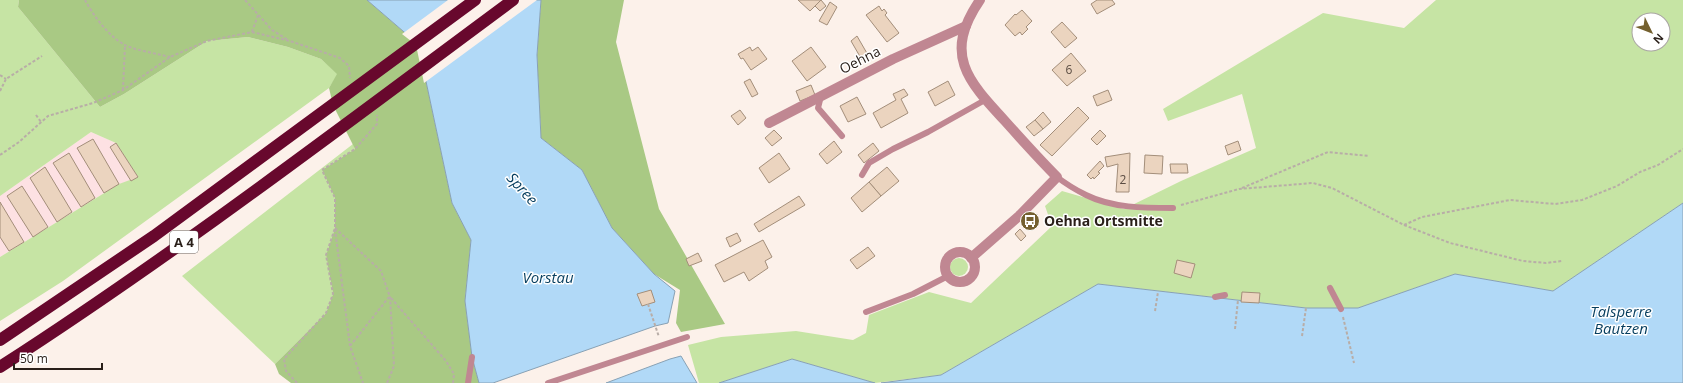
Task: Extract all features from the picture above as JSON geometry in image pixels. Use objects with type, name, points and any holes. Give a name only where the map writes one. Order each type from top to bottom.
[{"type":"highway","name":"A 4","points":[[0,340],[154,236],[475,0]]},
{"type":"highway","name":"A 4","points":[[0,367],[167,254],[513,0]]},
{"type":"street","points":[[971,258],[1020,216],[1056,177],[985,100],[977,90],[963,64],[962,52],[966,26],[980,0]]},
{"type":"street","name":"Oehna","points":[[769,123],[893,59],[966,26]]},
{"type":"street","points":[[962,252],[971,258],[974,266],[972,275],[969,279],[960,282],[955,281],[945,272],[946,262],[952,254],[962,252]]},
{"type":"lane","points":[[821,96],[818,108],[842,136]]},
{"type":"lane","points":[[862,175],[869,163],[875,159],[985,100]]},
{"type":"lane","points":[[1056,177],[1088,196],[1105,202],[1135,207],[1172,208]]},
{"type":"lane","points":[[866,312],[913,294],[948,276]]},
{"type":"lane","points":[[1330,288],[1341,309]]},
{"type":"lane","points":[[1215,298],[1225,294]]},
{"type":"lane","points":[[548,383],[661,344],[687,337]]},
{"type":"lane","points":[[468,383],[472,357]]},
{"type":"path","points":[[86,0],[92,13],[111,34],[125,45],[170,57]]},
{"type":"path","points":[[245,0],[272,30],[290,41]]},
{"type":"path","points":[[252,32],[258,15]]},
{"type":"path","points":[[0,154],[19,142],[48,116],[93,102],[123,90],[170,57],[207,41],[252,32],[290,41],[340,58]]},
{"type":"path","points":[[123,90],[125,45]]},
{"type":"path","points":[[0,91],[6,79],[42,56]]},
{"type":"path","points":[[0,75],[6,79]]},
{"type":"path","points":[[36,115],[41,122]]},
{"type":"path","points":[[355,149],[322,170],[335,198],[335,228],[350,346],[363,383]]},
{"type":"path","points":[[1404,225],[1422,217],[1510,200],[1555,204],[1582,200],[1617,186],[1640,172],[1658,165],[1683,149]]},
{"type":"path","points":[[1172,208],[1239,189],[1328,152],[1369,156]]},
{"type":"path","points":[[1239,189],[1313,184],[1332,188],[1404,225],[1450,243],[1488,254],[1523,261],[1546,263],[1562,261]]},
{"type":"path","points":[[335,228],[381,271],[390,297],[394,366],[388,383]]},
{"type":"path","points":[[297,383],[286,371],[284,359],[326,313],[333,294],[326,255],[335,228]]},
{"type":"path","points":[[1154,310],[1158,292]]},
{"type":"path","points":[[350,346],[390,297]]},
{"type":"path","points":[[390,297],[446,361],[454,374],[453,383]]},
{"type":"path","points":[[1235,329],[1238,300]]},
{"type":"path","points":[[648,304],[661,344]]},
{"type":"path","points":[[1302,336],[1306,308]]},
{"type":"path","points":[[1341,309],[1354,362]]},
{"type":"shaded area","points":[[91,132],[116,143],[138,177],[131,181],[119,184],[0,257],[0,196]]},
{"type":"green space","points":[[0,0],[19,0],[18,7],[100,107],[124,94],[207,41],[248,37],[288,47],[321,59],[338,74],[329,88],[63,281],[0,321],[0,257],[119,184],[138,177],[116,143],[91,132],[0,196]]},
{"type":"green space","points":[[19,0],[367,0],[418,44],[452,203],[471,240],[465,301],[472,357],[479,383],[291,383],[279,374],[275,364],[326,313],[333,294],[326,255],[335,228],[335,198],[322,170],[355,149],[333,105],[329,88],[337,74],[321,59],[288,47],[248,37],[207,41],[124,94],[100,107],[18,7]]},
{"type":"green space","points":[[541,0],[624,0],[616,42],[659,209],[725,324],[681,332],[676,323],[680,290],[654,274],[612,228],[582,170],[541,138],[537,55]]},
{"type":"green space","points":[[1436,0],[1683,0],[1683,203],[1553,291],[1455,274],[1358,308],[1306,308],[1098,284],[941,375],[875,383],[792,359],[719,383],[699,383],[688,345],[721,337],[796,331],[853,340],[866,333],[869,315],[929,292],[971,303],[1052,226],[1045,206],[1062,191],[1124,209],[1181,181],[1256,148],[1242,94],[1168,121],[1163,109],[1323,13],[1404,28]]},
{"type":"green space","points":[[353,144],[355,149],[322,170],[335,198],[335,228],[326,255],[333,294],[326,313],[275,364],[182,276]]},
{"type":"green space","points":[[959,258],[965,261],[968,267],[965,273],[959,276],[953,273],[950,267],[953,261]]},
{"type":"water","name":"Vorstau","points":[[367,0],[541,0],[537,55],[541,138],[582,170],[612,228],[654,274],[675,291],[668,323],[655,326],[493,383],[479,383],[472,357],[465,301],[471,240],[452,203],[418,44]]},
{"type":"water","name":"Talsperre Bautzen","points":[[1683,203],[1683,383],[881,383],[941,375],[1098,284],[1306,308],[1358,308],[1455,274],[1553,291]]},
{"type":"water","points":[[681,356],[697,383],[606,383],[670,359]]},
{"type":"water","points":[[792,359],[875,383],[719,383]]},
{"type":"pier","points":[[448,0],[537,0],[424,83],[416,45],[402,34]]},
{"type":"building","points":[[798,0],[821,0],[810,11]]},
{"type":"building","points":[[821,0],[826,6],[820,11],[815,6]]},
{"type":"building","points":[[1097,0],[1112,0],[1115,4],[1097,14],[1091,4]]},
{"type":"building","points":[[830,2],[837,7],[827,25],[819,21]]},
{"type":"building","points":[[879,6],[882,11],[884,9],[887,13],[885,15],[899,33],[887,42],[866,15]]},
{"type":"building","points":[[1022,10],[1032,21],[1026,27],[1028,29],[1022,35],[1020,32],[1015,36],[1005,25],[1015,14],[1016,15]]},
{"type":"building","points":[[1062,22],[1077,38],[1065,48],[1051,32]]},
{"type":"building","points":[[857,36],[868,55],[862,60],[851,41]]},
{"type":"building","points":[[750,47],[752,51],[758,47],[767,59],[751,70],[743,58],[741,59],[738,54]]},
{"type":"building","points":[[811,47],[826,67],[807,81],[792,61]]},
{"type":"building","points":[[1071,53],[1086,71],[1067,86],[1052,70]]},
{"type":"building","points":[[750,79],[758,94],[752,97],[744,82]]},
{"type":"building","points":[[948,81],[955,95],[935,106],[928,92]]},
{"type":"building","points":[[811,85],[815,95],[800,101],[796,91]]},
{"type":"building","points":[[904,89],[908,95],[901,99],[908,113],[881,128],[873,113],[896,100],[893,94]]},
{"type":"building","points":[[1108,90],[1112,100],[1097,106],[1093,96]]},
{"type":"building","points":[[857,97],[866,114],[848,122],[840,106]]},
{"type":"building","points":[[1078,107],[1089,118],[1052,156],[1040,145]]},
{"type":"building","points":[[740,110],[746,118],[738,125],[731,116]]},
{"type":"building","points":[[1043,112],[1051,122],[1043,129],[1035,120]]},
{"type":"building","points":[[1035,120],[1043,129],[1034,136],[1026,127]]},
{"type":"building","points":[[774,130],[782,138],[772,146],[765,138]]},
{"type":"building","points":[[1100,130],[1106,136],[1097,145],[1091,139]]},
{"type":"building","points":[[93,139],[119,184],[104,193],[77,148]]},
{"type":"building","points":[[834,141],[842,152],[827,164],[819,154]]},
{"type":"building","points":[[1238,141],[1241,150],[1228,155],[1225,146]]},
{"type":"building","points":[[116,143],[138,177],[131,181],[110,147]]},
{"type":"building","points":[[873,143],[879,151],[864,163],[858,155]]},
{"type":"building","points":[[69,153],[95,198],[81,207],[53,163]]},
{"type":"building","points":[[779,153],[790,169],[769,183],[759,168]]},
{"type":"building","points":[[1130,153],[1129,192],[1116,192],[1118,164],[1107,167],[1105,157]]},
{"type":"building","points":[[1145,155],[1163,156],[1162,174],[1144,173]]},
{"type":"building","points":[[1100,161],[1104,166],[1094,179],[1093,177],[1091,179],[1087,175]]},
{"type":"building","points":[[1170,164],[1187,164],[1188,173],[1171,173]]},
{"type":"building","points":[[45,167],[72,212],[57,222],[30,178]]},
{"type":"building","points":[[887,167],[899,181],[881,196],[869,182]]},
{"type":"building","points":[[869,182],[881,196],[862,212],[851,198]]},
{"type":"building","points":[[22,186],[48,227],[33,237],[7,196]]},
{"type":"building","points":[[799,196],[805,205],[759,232],[754,224]]},
{"type":"building","points":[[0,202],[24,242],[9,251],[0,237]]},
{"type":"building","points":[[1020,229],[1026,236],[1021,241],[1015,234]]},
{"type":"building","points":[[737,233],[741,241],[730,247],[726,238]]},
{"type":"building","points":[[763,240],[772,257],[765,261],[768,268],[749,281],[744,272],[724,282],[715,265]]},
{"type":"building","points":[[868,247],[875,256],[857,269],[850,260]]},
{"type":"building","points":[[698,253],[702,261],[689,266],[686,259]]},
{"type":"building","points":[[1177,260],[1195,264],[1191,278],[1174,273]]},
{"type":"building","points":[[651,290],[655,302],[642,306],[637,294]]},
{"type":"building","points":[[1242,292],[1260,293],[1259,303],[1241,302]]},
{"type":"place","name":"Oehna Ortsmitte","points":[[1030,221]]},
{"type":"water label","name":"Spree","points":[[522,189]]}]
